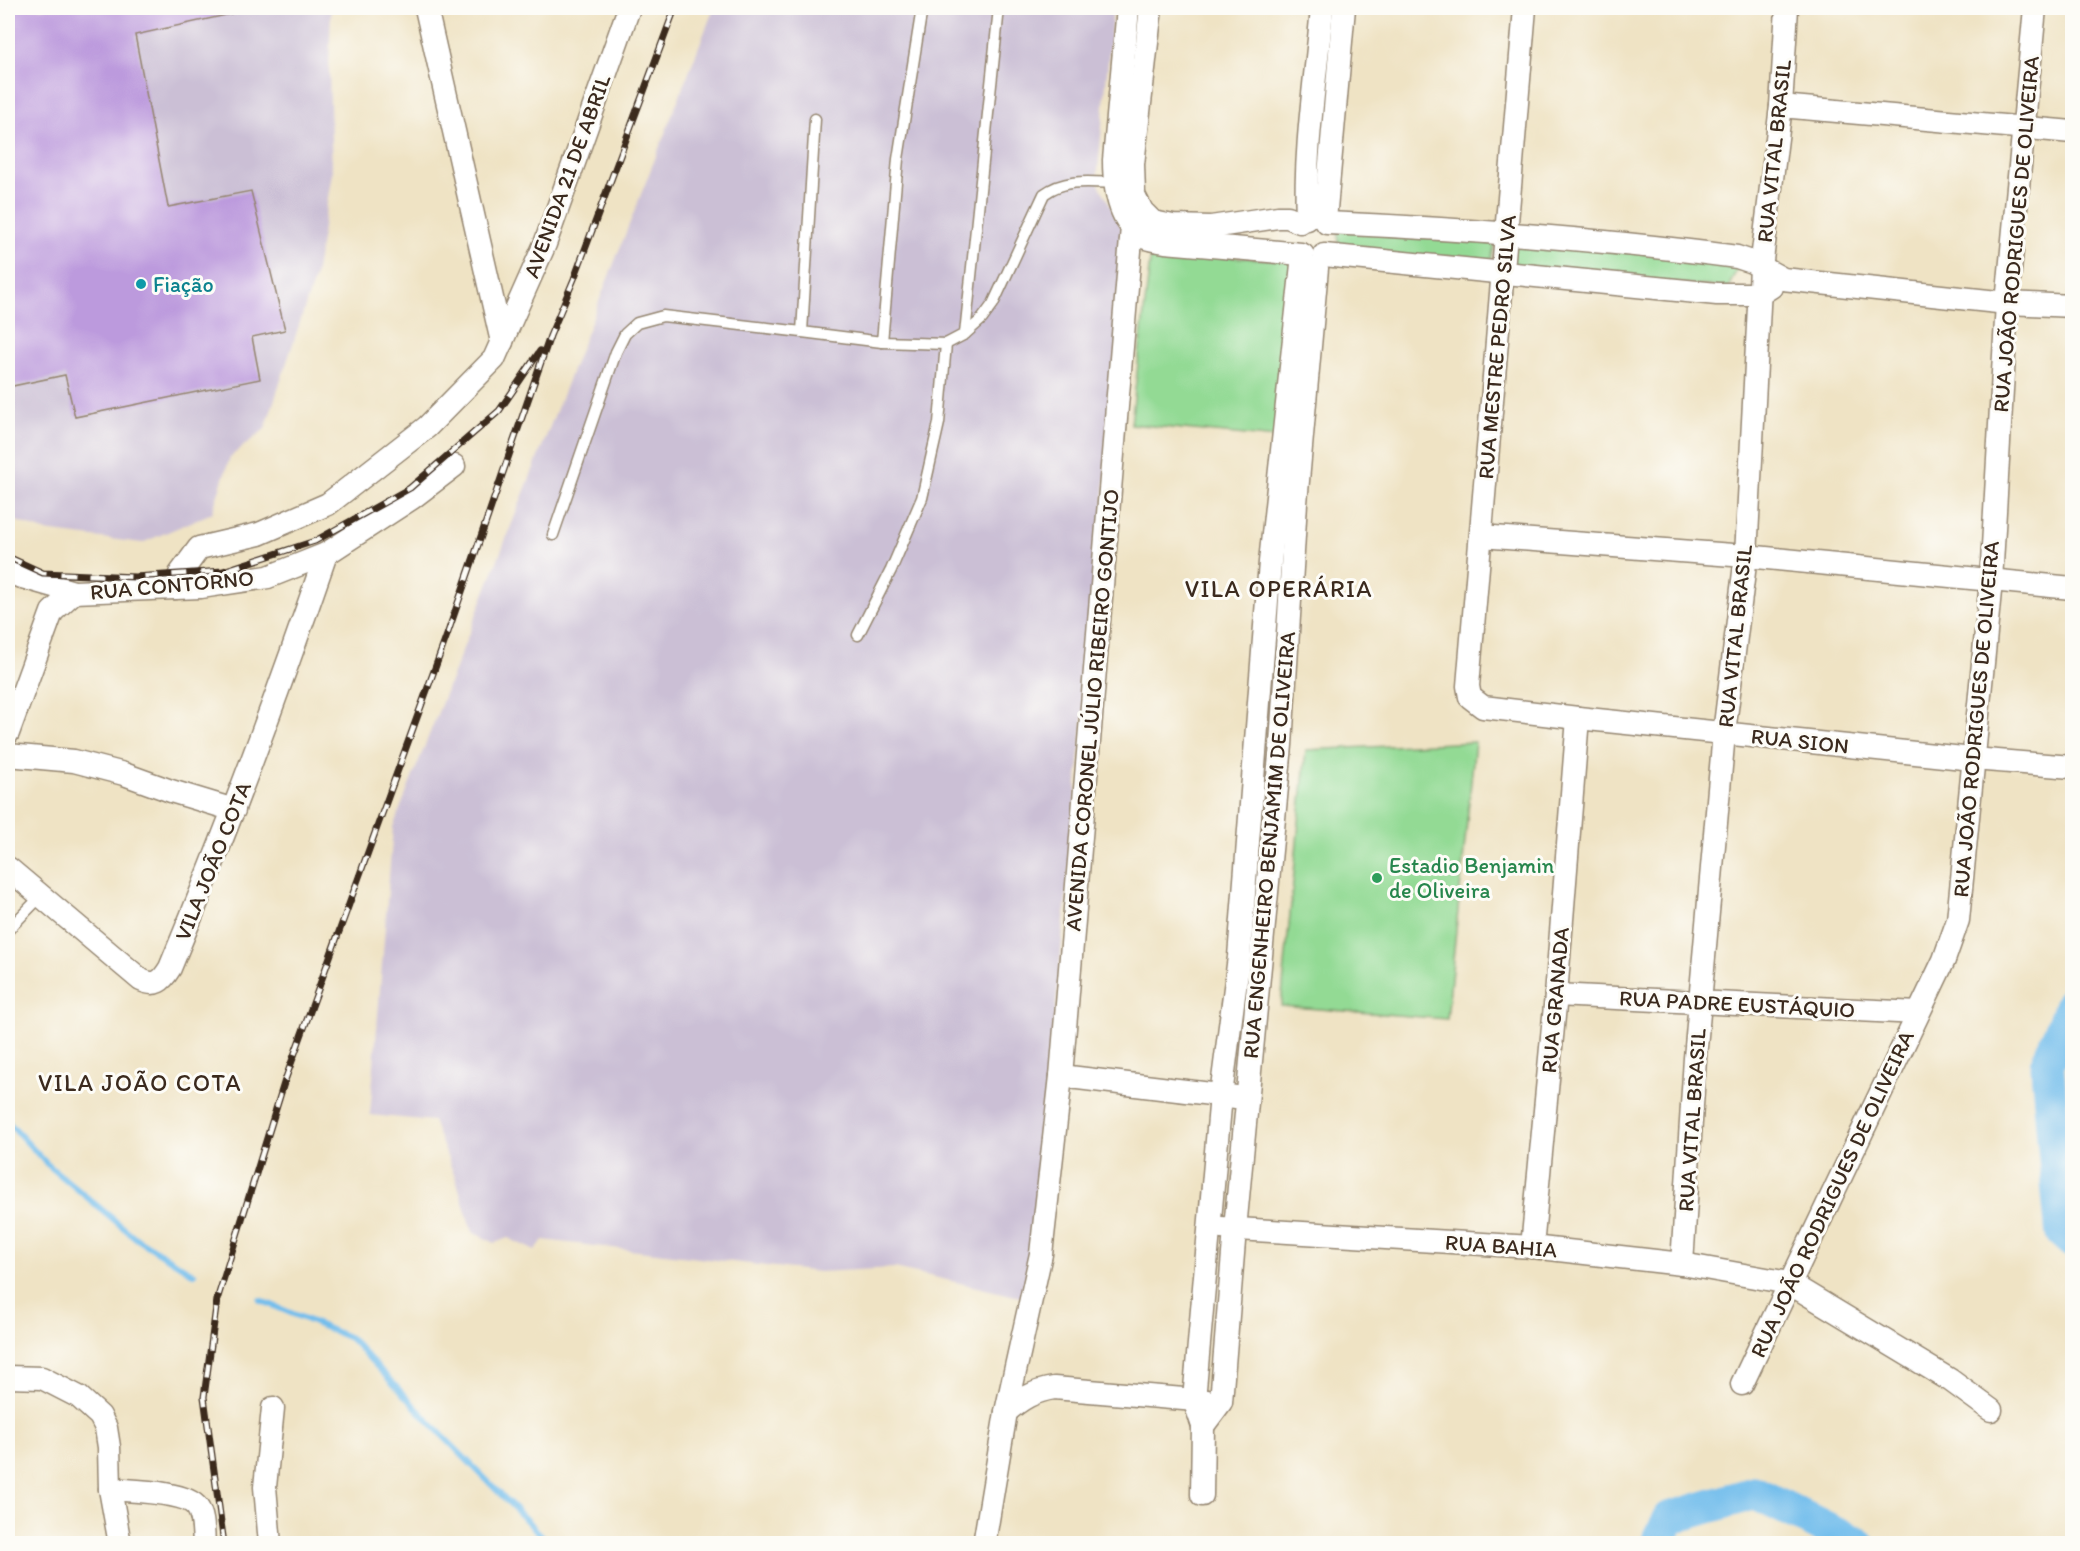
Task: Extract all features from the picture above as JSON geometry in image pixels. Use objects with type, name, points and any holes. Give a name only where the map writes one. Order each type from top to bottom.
[{"type":"street","points":[[426,8],[502,342]]},
{"type":"street","name":"AVENIDA 21 DE ABRIL","points":[[175,588],[180,574],[199,548],[259,534],[328,504],[427,427],[494,359],[545,244],[629,8]]},
{"type":"street","points":[[1128,8],[1114,160],[1128,190]]},
{"type":"street","points":[[1151,8],[1133,164],[1128,190],[1121,207],[1142,225],[1145,237],[1165,242],[1717,294],[1761,294],[1783,279]]},
{"type":"street","points":[[1311,255],[1332,244],[1332,230],[1315,221],[1306,199],[1322,8]]},
{"type":"street","points":[[1311,255],[1293,242],[1293,235],[1315,221],[1344,8]]},
{"type":"street","name":"RUA MESTRE PEDRO SILVA","points":[[1468,686],[1526,8]]},
{"type":"street","name":"RUA VITAL BRASIL","points":[[1682,1264],[1700,1003],[1724,733],[1746,556],[1761,268],[1781,106],[1787,8]]},
{"type":"street","name":"RUA JOÃO RODRIGUES DE OLIVEIRA","points":[[1742,1384],[1944,960],[1958,920],[1991,581],[2007,303],[2035,8]]},
{"type":"street","points":[[1781,106],[2073,132]]},
{"type":"street","name":"AVENIDA CORONEL JÚLIO RIBEIRO GONTIJO","points":[[984,1544],[1006,1412],[1041,1254],[1061,1076],[1142,225],[1128,190]]},
{"type":"street","points":[[1142,225],[1211,227],[1278,217],[1599,240],[1737,257],[1752,262],[1783,279],[2007,303],[2073,306]]},
{"type":"street","name":"RUA ENGENHEIRO BENJAMIM DE OLIVEIRA","points":[[1202,1495],[1203,1426],[1194,1400],[1221,1095],[1239,957],[1311,255]]},
{"type":"street","name":"RUA CONTORNO","points":[[8,573],[74,592],[201,586],[268,577],[326,554],[412,498],[454,466]]},
{"type":"street","name":"RUA ENGENHEIRO BENJAMIM DE OLIVEIRA","points":[[1221,1402],[1281,745],[1286,502]]},
{"type":"street","points":[[1481,536],[1746,556],[2073,588]]},
{"type":"street","name":"VILA JOÃO COTA","points":[[8,868],[141,980],[155,984],[164,978],[234,810],[326,554]]},
{"type":"street","points":[[8,733],[17,680],[52,612],[74,592]]},
{"type":"street","name":"RUA SION","points":[[1468,686],[1470,698],[1483,707],[1973,759],[2073,767]]},
{"type":"street","name":"RUA GRANADA","points":[[1532,1247],[1556,995],[1578,717]]},
{"type":"street","points":[[8,755],[74,761],[124,774],[234,810]]},
{"type":"street","name":"RUA PADRE EUSTÁQUIO","points":[[1556,995],[1918,1013]]},
{"type":"street","points":[[1061,1076],[1247,1098]]},
{"type":"street","name":"RUA BAHIA","points":[[1210,1227],[1532,1247],[1682,1264],[1789,1283]]},
{"type":"street","points":[[1789,1283],[1950,1380],[1991,1410]]},
{"type":"street","points":[[9,1375],[42,1378],[79,1398],[100,1416],[108,1438],[110,1489],[120,1544]]},
{"type":"street","points":[[1006,1412],[1024,1398],[1040,1390],[1054,1388],[1221,1402]]},
{"type":"street","points":[[1203,1426],[1221,1402]]},
{"type":"street","points":[[270,1544],[265,1487],[273,1408]]},
{"type":"street","points":[[110,1489],[180,1497],[192,1501],[198,1508],[202,1521],[204,1544]]},
{"type":"lane","points":[[882,342],[898,159],[922,8]]},
{"type":"lane","points":[[965,334],[999,8]]},
{"type":"lane","points":[[802,332],[815,119]]},
{"type":"lane","points":[[553,535],[616,352],[625,334],[638,323],[663,316],[882,342],[946,344],[965,334],[982,319],[993,304],[1044,194],[1056,185],[1078,182],[1128,190]]},
{"type":"lane","points":[[858,635],[891,570],[922,498],[939,423],[946,344]]},
{"type":"lane","points":[[8,930],[41,896]]},
{"type":"shaded area","points":[[8,8],[331,8],[329,70],[332,173],[315,276],[265,429],[230,457],[212,513],[142,543],[44,531],[8,518]]},
{"type":"shaded area","points":[[714,8],[1113,8],[1097,180],[1128,240],[1033,1249],[1024,1298],[895,1268],[819,1272],[543,1240],[535,1251],[508,1238],[495,1243],[472,1232],[457,1182],[433,1121],[370,1115],[393,827]]},
{"type":"green space","points":[[1338,225],[1496,239],[1490,265],[1339,251]]},
{"type":"green space","points":[[1512,236],[1741,261],[1728,288],[1508,267]]},
{"type":"green space","points":[[1151,252],[1295,261],[1277,438],[1131,424]]},
{"type":"green space","name":"Estadio Benjamin de Oliveira","points":[[1475,742],[1447,1019],[1281,1006],[1306,750]]},
{"type":"building","points":[[8,8],[230,8],[231,14],[135,35],[168,207],[251,191],[285,330],[252,337],[260,379],[75,417],[65,375],[8,387]]},
{"type":"waterway","points":[[2072,1003],[2047,1064],[2062,1232],[2072,1241]]},
{"type":"waterway","points":[[8,1122],[47,1164],[137,1239],[194,1274]]},
{"type":"waterway","points":[[260,1300],[350,1338],[550,1544]]},
{"type":"waterway","points":[[1657,1544],[1670,1518],[1755,1493],[1858,1544]]},
{"type":"railway","points":[[224,1544],[204,1397],[217,1300],[284,1083],[447,635],[550,336],[574,279],[675,8]]},
{"type":"railway","points":[[8,557],[43,573],[135,577],[223,571],[315,541],[410,488],[499,411],[540,351]]},
{"type":"place","name":"Fiação","points":[[141,284]]},
{"type":"place","name":"Estadio Benjamin de Oliveira","points":[[1377,878]]},
{"type":"district","name":"VILA OPERÁRIA","points":[[1279,588]]},
{"type":"district","name":"VILA JOÃO COTA","points":[[140,1082]]}]
